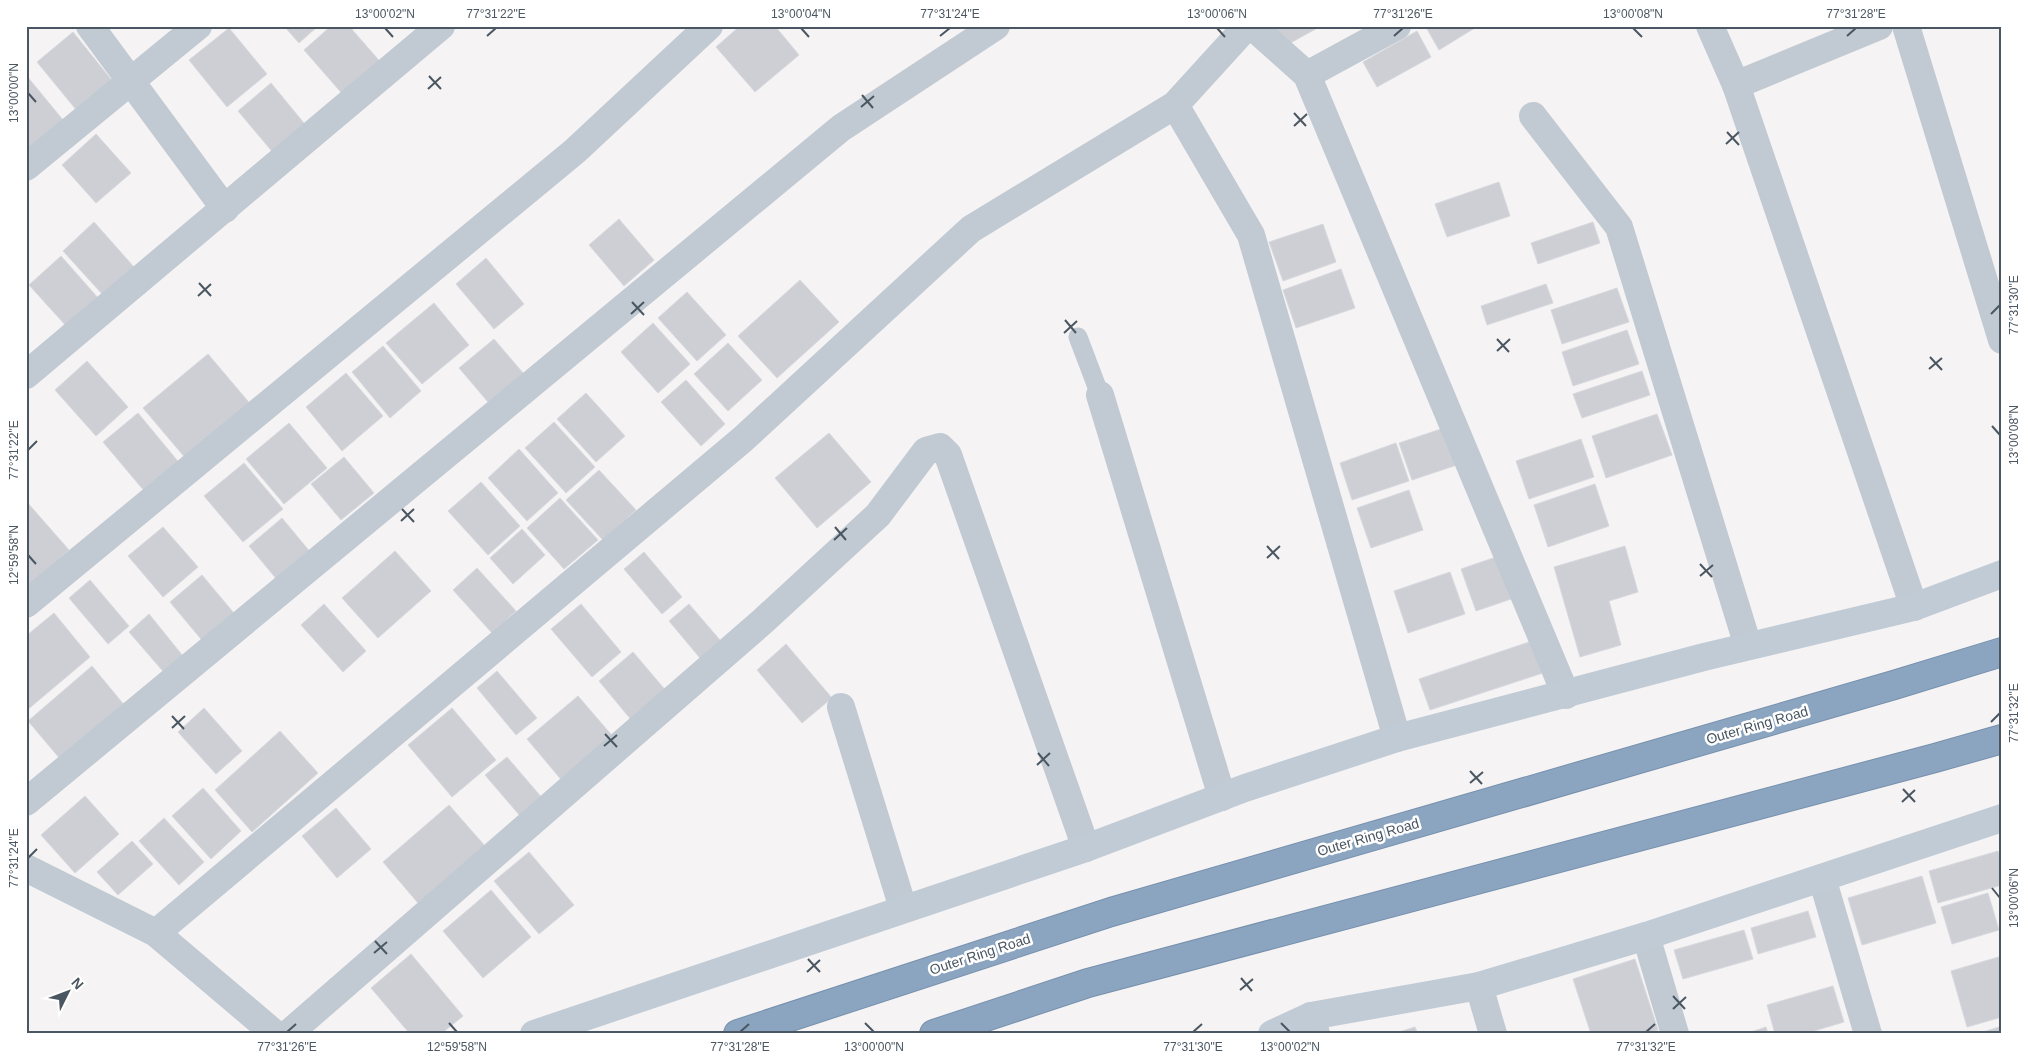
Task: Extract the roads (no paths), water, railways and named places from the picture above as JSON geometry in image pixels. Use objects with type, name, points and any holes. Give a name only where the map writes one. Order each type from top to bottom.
[{"type":"highway","name":"Outer Ring Road","points":[[738,1034],[1111,912],[2002,652]]},
{"type":"highway","points":[[934,1034],[1088,983],[2002,739]]},
{"type":"street","points":[[90,26],[225,208]]},
{"type":"street","points":[[26,167],[198,26]]},
{"type":"street","points":[[26,375],[441,26]]},
{"type":"street","points":[[26,604],[575,151],[709,26]]},
{"type":"street","points":[[26,802],[841,128],[996,26]]},
{"type":"street","points":[[156,933],[743,438],[971,229],[1175,106],[1247,26]]},
{"type":"street","points":[[1252,26],[1308,75],[1566,695]]},
{"type":"street","points":[[1308,75],[1397,26]]},
{"type":"street","points":[[1710,26],[1736,85],[1914,607]]},
{"type":"street","points":[[1736,85],[1879,26]]},
{"type":"street","points":[[1906,26],[2002,340]]},
{"type":"street","points":[[1175,106],[1252,235],[1397,738]]},
{"type":"street","points":[[1532,116],[1619,227],[1748,646]]},
{"type":"street","points":[[1100,395],[1222,797]]},
{"type":"street","points":[[288,1034],[763,621],[878,515],[926,451],[940,447],[948,455],[1086,848]]},
{"type":"street","points":[[534,1034],[903,908],[1086,848],[1222,797],[1397,738],[1566,695],[1704,656],[1914,607],[2002,574]]},
{"type":"street","points":[[841,707],[903,908]]},
{"type":"street","points":[[1272,1034],[1479,986],[1646,936],[2002,818]]},
{"type":"street","points":[[26,868],[156,933],[275,1034]]},
{"type":"street","points":[[1822,878],[1868,1034]]},
{"type":"street","points":[[1646,936],[1675,1034]]},
{"type":"street","points":[[1479,986],[1494,1034]]},
{"type":"lane","points":[[1078,337],[1100,395]]}]
